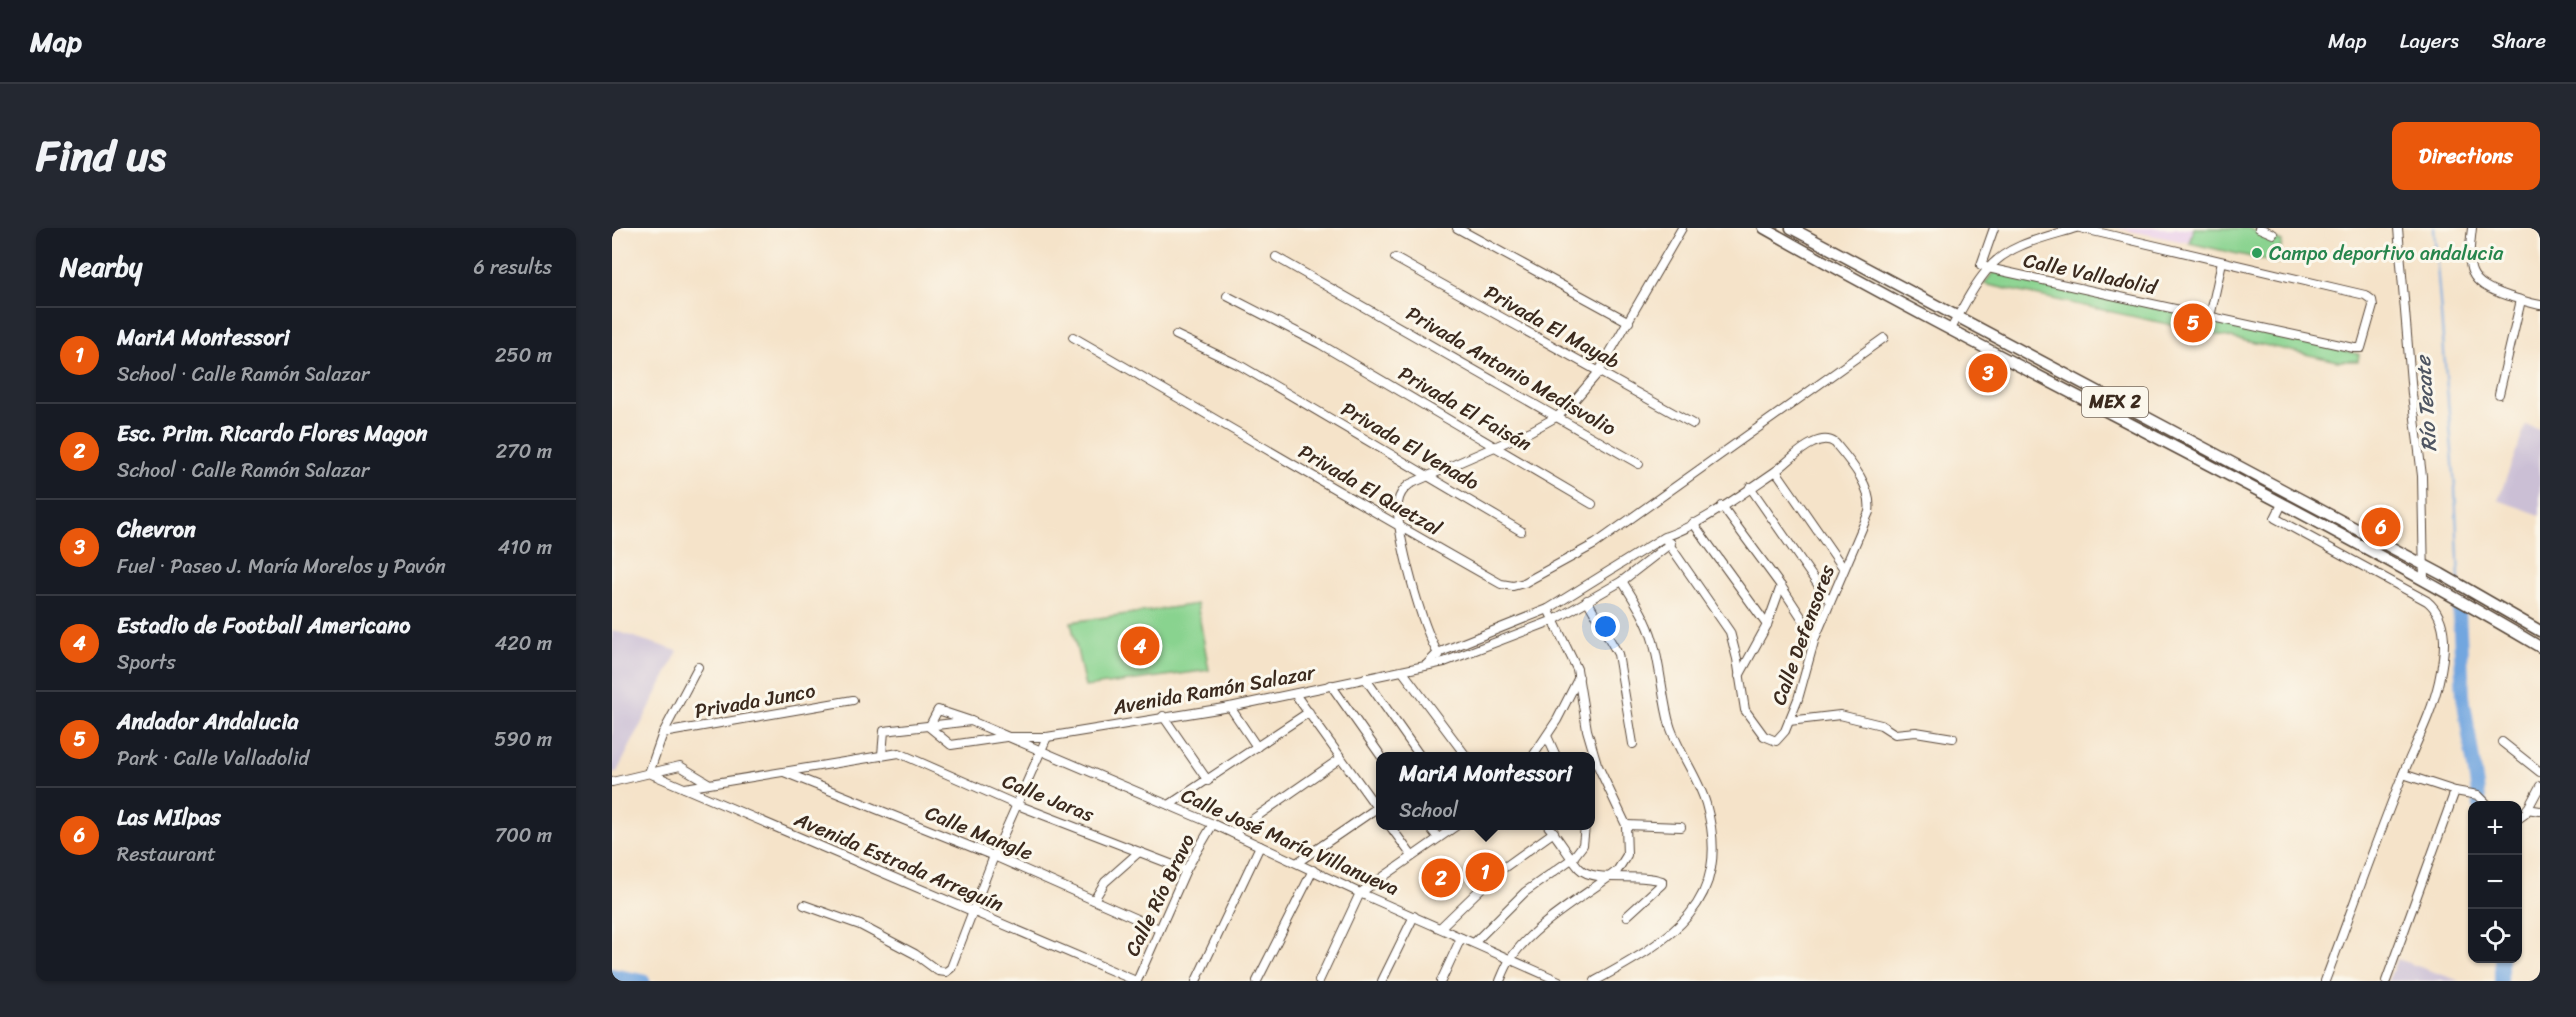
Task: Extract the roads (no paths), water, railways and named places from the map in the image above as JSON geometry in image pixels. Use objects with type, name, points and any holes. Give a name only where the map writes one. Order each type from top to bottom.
[{"type":"highway","name":"MEX 2","points":[[1764,228],[1887,297],[2424,580],[2540,647]]},
{"type":"highway","name":"MEX 2","points":[[1791,228],[2441,574],[2540,632]]},
{"type":"street","points":[[1457,228],[1629,322]]},
{"type":"street","points":[[1444,662],[1437,653],[1422,621],[1401,527],[1398,505],[1402,491],[1558,417],[1598,373],[1682,228]]},
{"type":"street","points":[[1988,268],[1981,265],[1994,228]]},
{"type":"street","points":[[1951,329],[1988,268],[2010,252],[2032,241],[2078,228],[2222,262],[2210,317]]},
{"type":"street","points":[[2259,228],[2273,234]]},
{"type":"street","points":[[2398,228],[2413,410],[2422,476],[2424,580]]},
{"type":"street","points":[[2472,228],[2470,253],[2476,279],[2482,286],[2540,305]]},
{"type":"street","name":"Privada Antonio Medisvolio","points":[[1276,257],[1639,464]]},
{"type":"street","name":"Privada El Mayab","points":[[1395,258],[1693,424]]},
{"type":"street","name":"Calle Valladolid","points":[[1988,268],[2361,348],[2373,306],[2371,299],[2360,293],[2222,262]]},
{"type":"street","name":"Privada El Faisán","points":[[1227,296],[1320,344],[1593,504]]},
{"type":"street","points":[[2499,394],[2521,300]]},
{"type":"street","name":"Privada El Venado","points":[[1176,335],[1241,366],[1521,531]]},
{"type":"street","name":"Privada El Quetzal","points":[[1073,337],[1224,422],[1501,584],[1513,586],[1524,583],[1595,544],[1884,338]]},
{"type":"street","name":"Calle Defensores","points":[[1739,676],[1745,710],[1764,736],[1776,741],[1789,721],[1809,667],[1815,639],[1867,518],[1870,505],[1868,491],[1835,443],[1821,440],[1812,443],[1776,471]]},
{"type":"street","points":[[1426,665],[1437,653],[1548,609],[1664,537],[1722,506],[1776,471],[1844,569]]},
{"type":"street","points":[[1750,487],[1830,603]]},
{"type":"street","points":[[2282,504],[2275,518],[2427,601],[2439,612],[2442,620],[2443,652],[2439,682],[2431,708],[2403,774],[2325,981]]},
{"type":"street","points":[[1722,506],[1781,586],[1815,639]]},
{"type":"street","points":[[1693,523],[1767,625]]},
{"type":"street","points":[[1670,546],[1675,533]]},
{"type":"street","points":[[1664,537],[1730,632],[1739,676]]},
{"type":"street","name":"Avenida Ramón Salazar","points":[[1006,737],[971,721],[938,710],[929,727],[951,745],[1006,737],[1047,737],[1163,716],[1230,707],[1444,662],[1554,621],[1622,580],[1670,546]]},
{"type":"street","points":[[1595,981],[1651,951],[1678,928],[1699,900],[1710,870],[1710,829],[1705,802],[1672,731],[1653,640],[1647,623],[1622,580]]},
{"type":"street","points":[[1739,676],[1767,625],[1781,586]]},
{"type":"street","points":[[1587,600],[1618,654],[1633,744]]},
{"type":"street","points":[[1548,609],[1579,677],[1587,730],[1593,752]]},
{"type":"street","points":[[649,773],[663,733],[698,667]]},
{"type":"street","points":[[1403,672],[1463,752]]},
{"type":"street","points":[[1536,752],[1579,677]]},
{"type":"street","points":[[1365,678],[1417,752]]},
{"type":"street","points":[[1331,685],[1378,752]]},
{"type":"street","points":[[1295,694],[1376,807]]},
{"type":"street","name":"Privada Junco","points":[[663,733],[853,700]]},
{"type":"street","points":[[1230,707],[1257,747]]},
{"type":"street","points":[[1169,805],[1309,712]]},
{"type":"street","points":[[1789,721],[1840,715],[1881,725],[1895,734],[1916,732],[1953,738]]},
{"type":"street","points":[[1163,716],[1208,781]]},
{"type":"street","points":[[685,788],[882,755],[884,732],[971,721]]},
{"type":"street","points":[[1546,736],[1554,752]]},
{"type":"street","name":"Calle José María Villanueva","points":[[1006,737],[1214,824],[1360,893],[1558,981]]},
{"type":"street","points":[[804,905],[860,925],[915,954],[938,971],[946,972],[951,968],[1015,804],[1047,737]]},
{"type":"street","points":[[2502,742],[2540,772]]},
{"type":"street","name":"Calle Jaras","points":[[882,755],[899,753],[1015,804],[1186,870]]},
{"type":"street","points":[[1500,981],[1510,960],[1544,926],[1611,876],[1621,867],[1627,855],[1626,825],[1595,757]]},
{"type":"street","points":[[1233,833],[1341,758]]},
{"type":"street","points":[[612,782],[680,766],[708,783]]},
{"type":"street","name":"Calle Mangle","points":[[783,772],[994,856],[1159,929]]},
{"type":"street","name":"Avenida Estrada Arreguín","points":[[649,773],[1136,981]]},
{"type":"street","points":[[2403,774],[2455,791],[2478,795],[2484,801]]},
{"type":"street","points":[[2522,814],[2528,809],[2540,786]]},
{"type":"street","points":[[2386,981],[2455,791]]},
{"type":"street","points":[[2528,809],[2540,811]]},
{"type":"street","points":[[1298,862],[1376,811]]},
{"type":"street","name":"Calle Río Bravo","points":[[1136,981],[1186,870],[1214,824]]},
{"type":"street","points":[[1626,825],[1681,827]]},
{"type":"street","points":[[1394,830],[1412,856]]},
{"type":"street","points":[[1432,830],[1437,838]]},
{"type":"street","points":[[1319,981],[1360,893],[1449,830]]},
{"type":"street","points":[[1440,928],[1498,872],[1550,830]]},
{"type":"street","points":[[1552,830],[1579,868],[1591,875],[1662,881],[1662,884],[1627,916]]},
{"type":"street","points":[[1474,943],[1525,892],[1573,858],[1583,845],[1584,830]]},
{"type":"street","points":[[1196,981],[1260,846]]},
{"type":"street","points":[[1094,900],[1105,882],[1139,852]]},
{"type":"street","points":[[1257,981],[1313,870]]},
{"type":"street","points":[[1382,981],[1414,916]]},
{"type":"street","points":[[1441,981],[1461,938]]},
{"type":"waterway","name":"Río Tecate","points":[[2434,228],[2455,487],[2459,581]]},
{"type":"waterway","name":"Río Tecate","points":[[2459,611],[2463,696],[2479,801]]},
{"type":"waterway","name":"Río Tecate","points":[[2501,963],[2501,981]]},
{"type":"waterway","name":"Río Tecate","points":[[612,975],[643,981]]},
{"type":"place","name":"Campo deportivo andalucia","points":[[2257,253]]},
{"type":"place","name":"Andador Andalucia","points":[[2193,323]]},
{"type":"place","name":"Chevron","points":[[1988,373]]},
{"type":"place","name":"Las MIlpas","points":[[2381,527]]},
{"type":"place","name":"Estadio de Football Americano","points":[[1140,646]]},
{"type":"place","name":"MariA Montessori","points":[[1485,872]]},
{"type":"place","name":"Esc. Prim. Ricardo Flores Magon","points":[[1441,878]]}]
